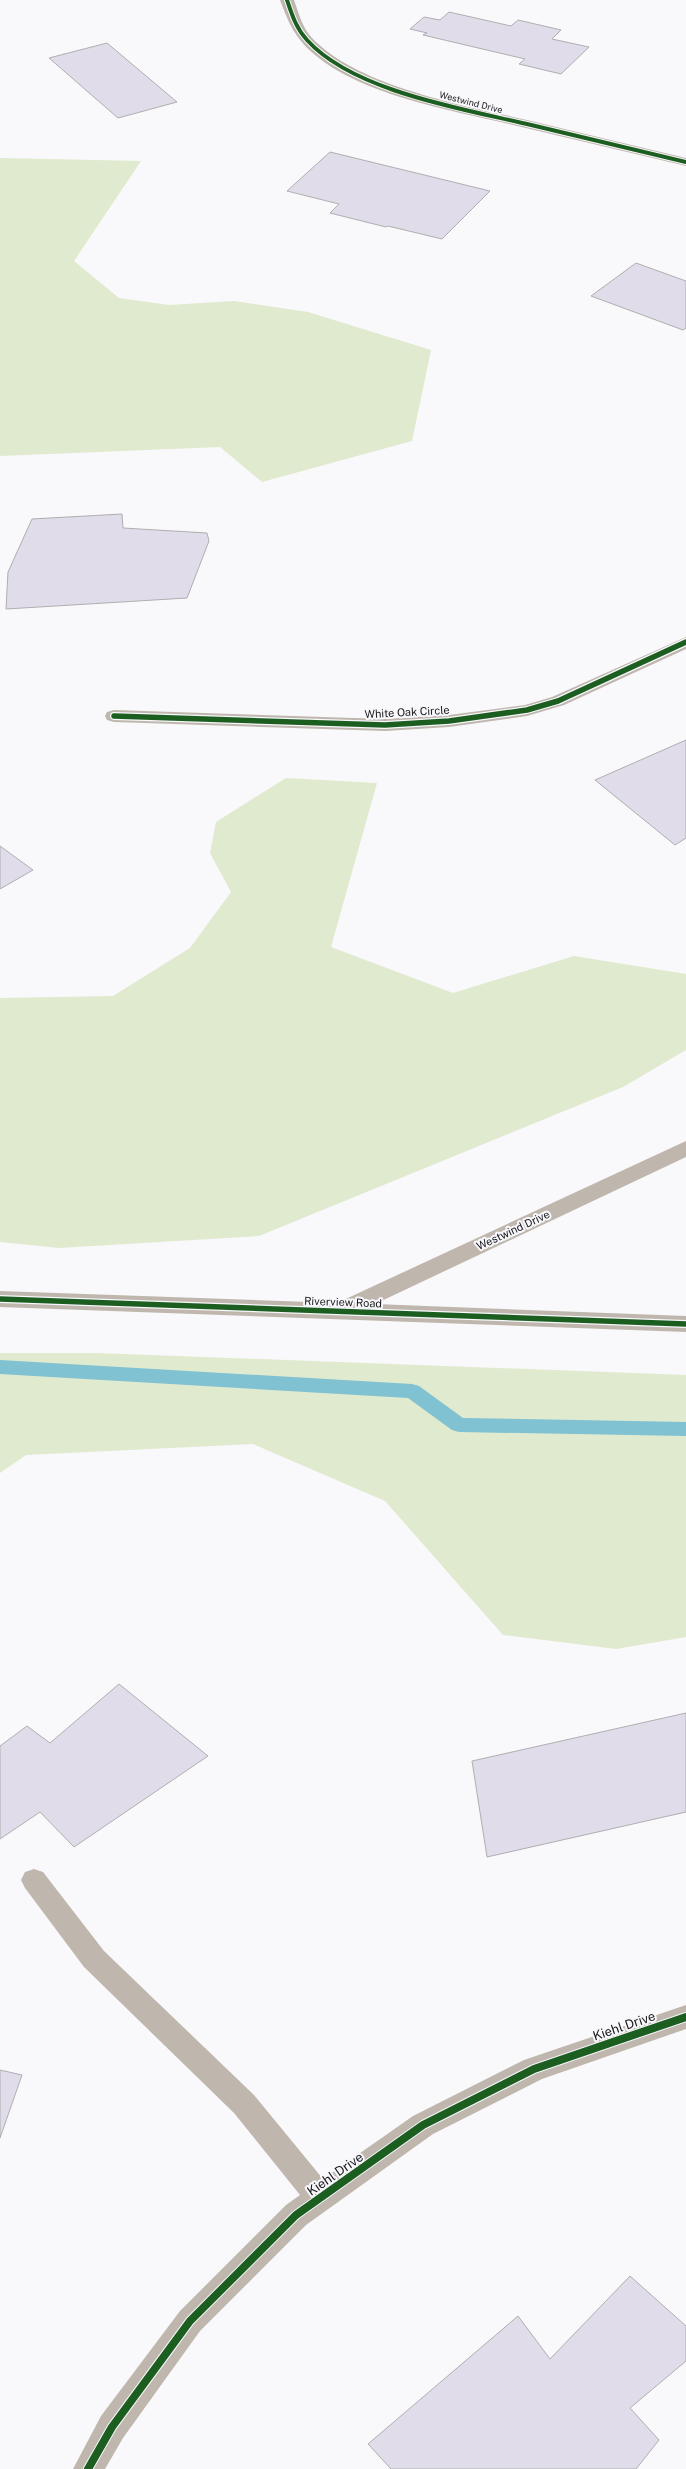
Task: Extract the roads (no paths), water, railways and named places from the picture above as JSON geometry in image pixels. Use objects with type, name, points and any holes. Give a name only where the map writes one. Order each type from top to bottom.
[{"type":"street","name":"Westwind Drive","points":[[287,0],[296,26],[309,42],[338,63],[399,91],[441,104],[686,162]]},
{"type":"street","name":"White Oak Circle","points":[[114,716],[377,725],[449,721],[527,710],[558,701],[686,642]]},
{"type":"street","name":"Westwind Drive","points":[[340,1312],[686,1148]]},
{"type":"street","name":"Riverview Road","points":[[0,1299],[686,1324]]},
{"type":"street","points":[[34,1880],[94,1959],[244,2104],[320,2197]]},
{"type":"street","name":"Kiehl Drive","points":[[88,2469],[112,2427],[190,2321],[296,2215],[423,2125],[534,2069],[686,2017]]},
{"type":"waterway","points":[[0,1367],[412,1391],[459,1425],[686,1429]]}]
